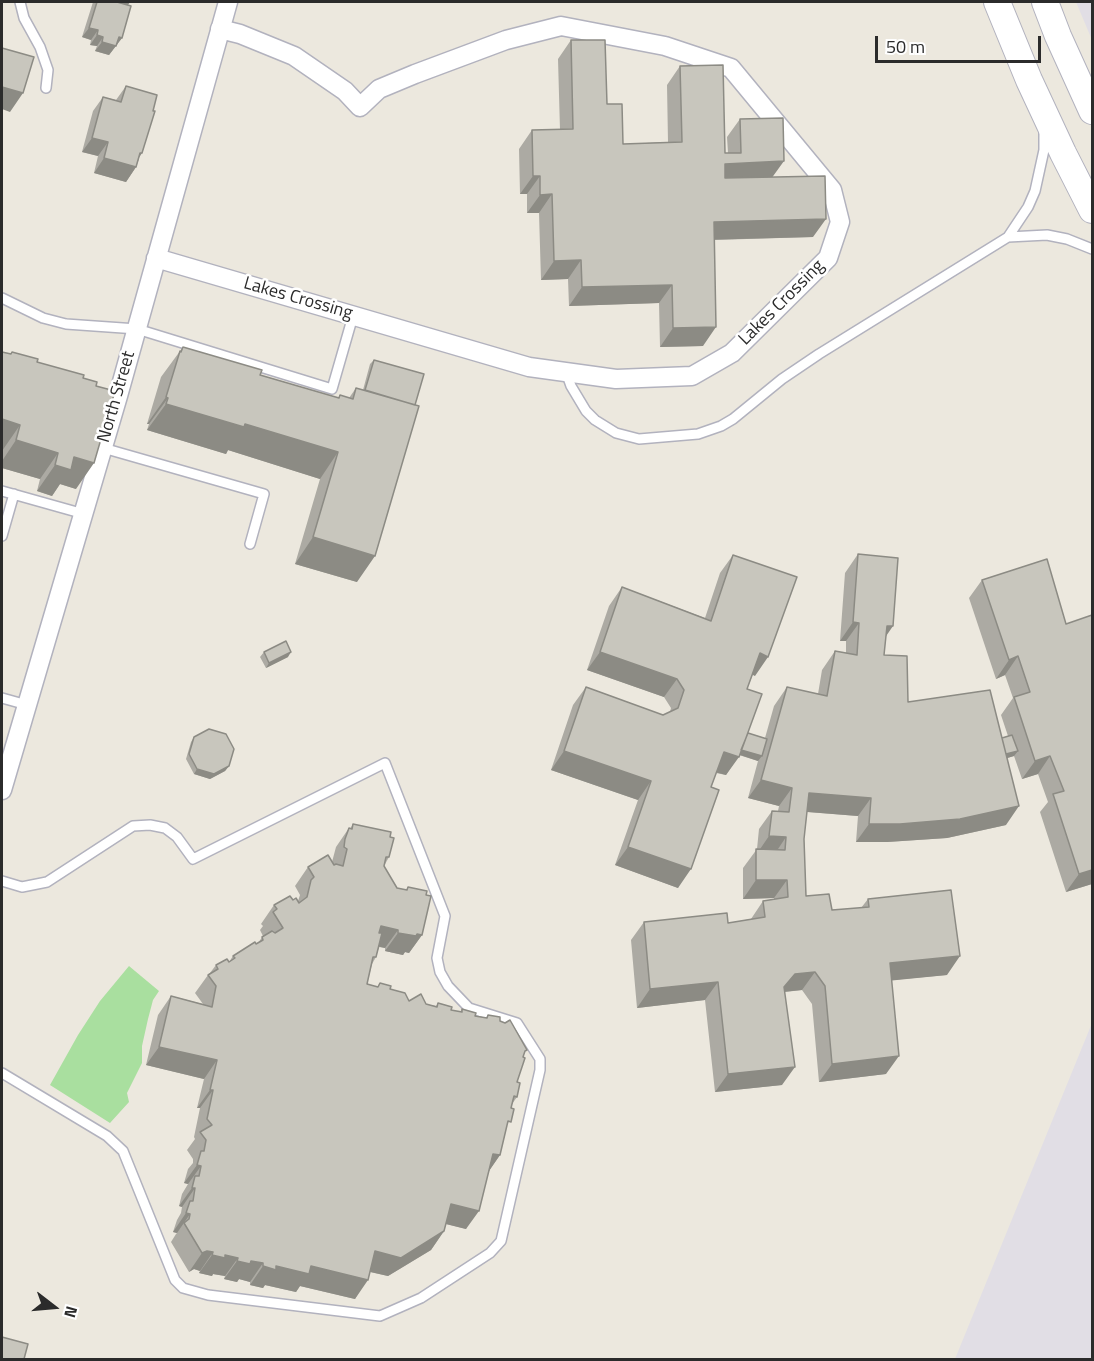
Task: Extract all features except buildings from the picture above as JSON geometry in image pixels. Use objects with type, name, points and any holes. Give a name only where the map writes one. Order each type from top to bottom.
[{"type":"main road","points":[[997,2],[1042,108],[1092,210]]},
{"type":"main road","points":[[1046,2],[1062,45],[1092,111]]},
{"type":"street","name":"North Street","points":[[2,790],[103,448],[228,2]]},
{"type":"street","name":"Lakes Crossing","points":[[156,258],[529,367],[616,379],[692,376],[732,353],[828,258],[840,222],[832,190],[731,68],[665,46],[561,26],[506,40],[415,74],[380,89],[360,107],[345,91],[294,56],[240,34],[220,29]]},
{"type":"lane","points":[[20,2],[24,18],[40,47],[48,70],[46,88]]},
{"type":"lane","points":[[566,372],[586,411],[595,420],[616,433],[639,439],[698,434],[734,419],[782,379],[819,354],[1008,237],[1028,207],[1040,171],[1044,150],[1042,108]]},
{"type":"lane","points":[[1008,237],[1047,235],[1067,239],[1092,249]]},
{"type":"lane","points":[[2,298],[43,318],[66,324],[136,329],[332,389],[353,316]]},
{"type":"lane","points":[[103,448],[264,494],[250,544]]},
{"type":"lane","points":[[2,491],[84,514]]},
{"type":"lane","points":[[2,537],[14,494]]},
{"type":"lane","points":[[2,698],[27,705]]},
{"type":"lane","points":[[2,882],[22,887],[47,882],[133,826],[150,825],[165,828],[177,837],[193,859],[385,762],[445,916],[437,958],[440,972],[459,1000],[469,1008],[516,1023],[540,1059],[540,1070],[501,1241],[490,1253],[421,1298],[380,1317],[207,1295],[183,1288],[175,1280],[123,1151],[107,1136],[2,1073]]},
{"type":"shaded area","points":[[1076,2],[1092,2],[1092,40]]},
{"type":"shaded area","points":[[1092,1023],[1092,1359],[955,1359]]},
{"type":"green space","points":[[129,966],[159,991],[153,1000],[148,1019],[142,1046],[142,1063],[127,1093],[129,1102],[110,1123],[50,1085],[100,1001]]}]
